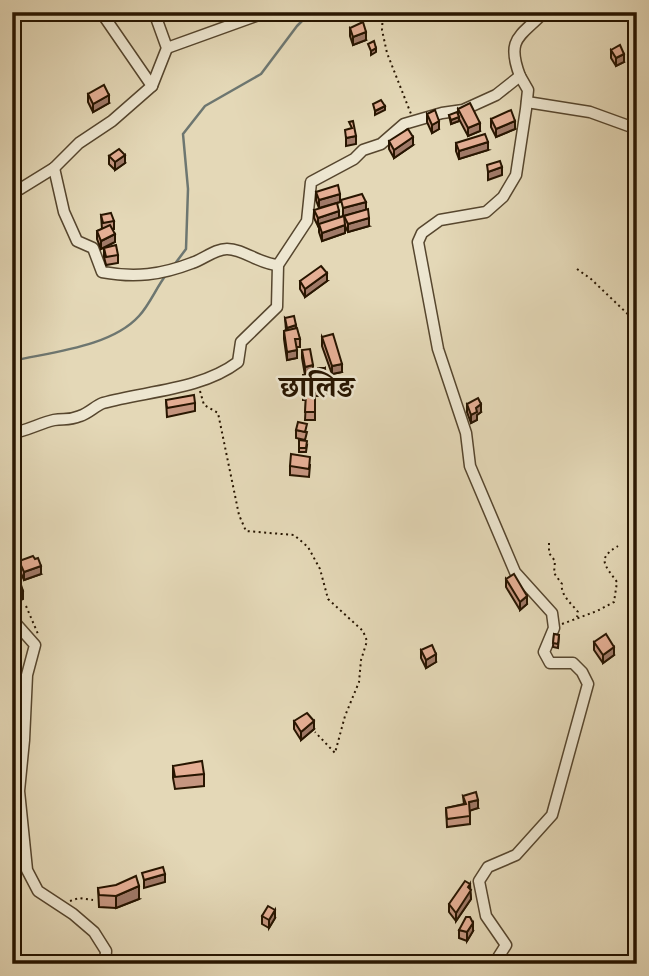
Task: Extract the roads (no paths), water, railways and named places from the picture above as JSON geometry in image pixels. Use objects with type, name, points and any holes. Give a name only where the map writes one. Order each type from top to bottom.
[{"type":"street","points":[[101,12],[152,86]]},
{"type":"street","points":[[12,191],[54,168],[79,143],[112,121],[152,86],[167,48],[154,12]]},
{"type":"street","points":[[167,48],[267,12]]},
{"type":"street","points":[[494,964],[506,945],[486,916],[480,881],[488,867],[516,855],[552,815],[588,684],[573,663],[550,663],[544,652],[554,624],[552,612],[515,572],[470,466],[466,433],[438,349],[418,242],[422,233],[440,220],[486,212],[503,197],[516,175],[528,90],[515,62],[515,43],[522,31],[544,12]]},
{"type":"street","points":[[12,433],[29,430],[55,419],[67,421],[91,412],[99,405],[134,395],[156,394],[226,371],[238,362],[241,342],[277,307],[278,265],[307,221],[311,182],[354,159],[363,150],[381,144],[404,124],[463,110],[496,95],[520,76]]},
{"type":"street","points":[[527,102],[590,112],[637,129]]},
{"type":"street","points":[[54,168],[64,212],[77,241],[93,248],[102,272],[128,277],[158,274],[219,250],[229,249],[265,264],[278,265]]},
{"type":"street","points":[[12,619],[35,645],[27,675],[19,790],[27,870],[37,891],[73,914],[94,932],[106,951],[106,964]]},
{"type":"waterway","points":[[174,265],[186,249],[188,189],[183,134],[205,106],[261,74],[297,26],[311,12]]},
{"type":"waterway","points":[[12,361],[80,347],[113,335],[139,316],[166,275]]},
{"type":"district","name":"छालिङ","points":[[317,387]]}]
